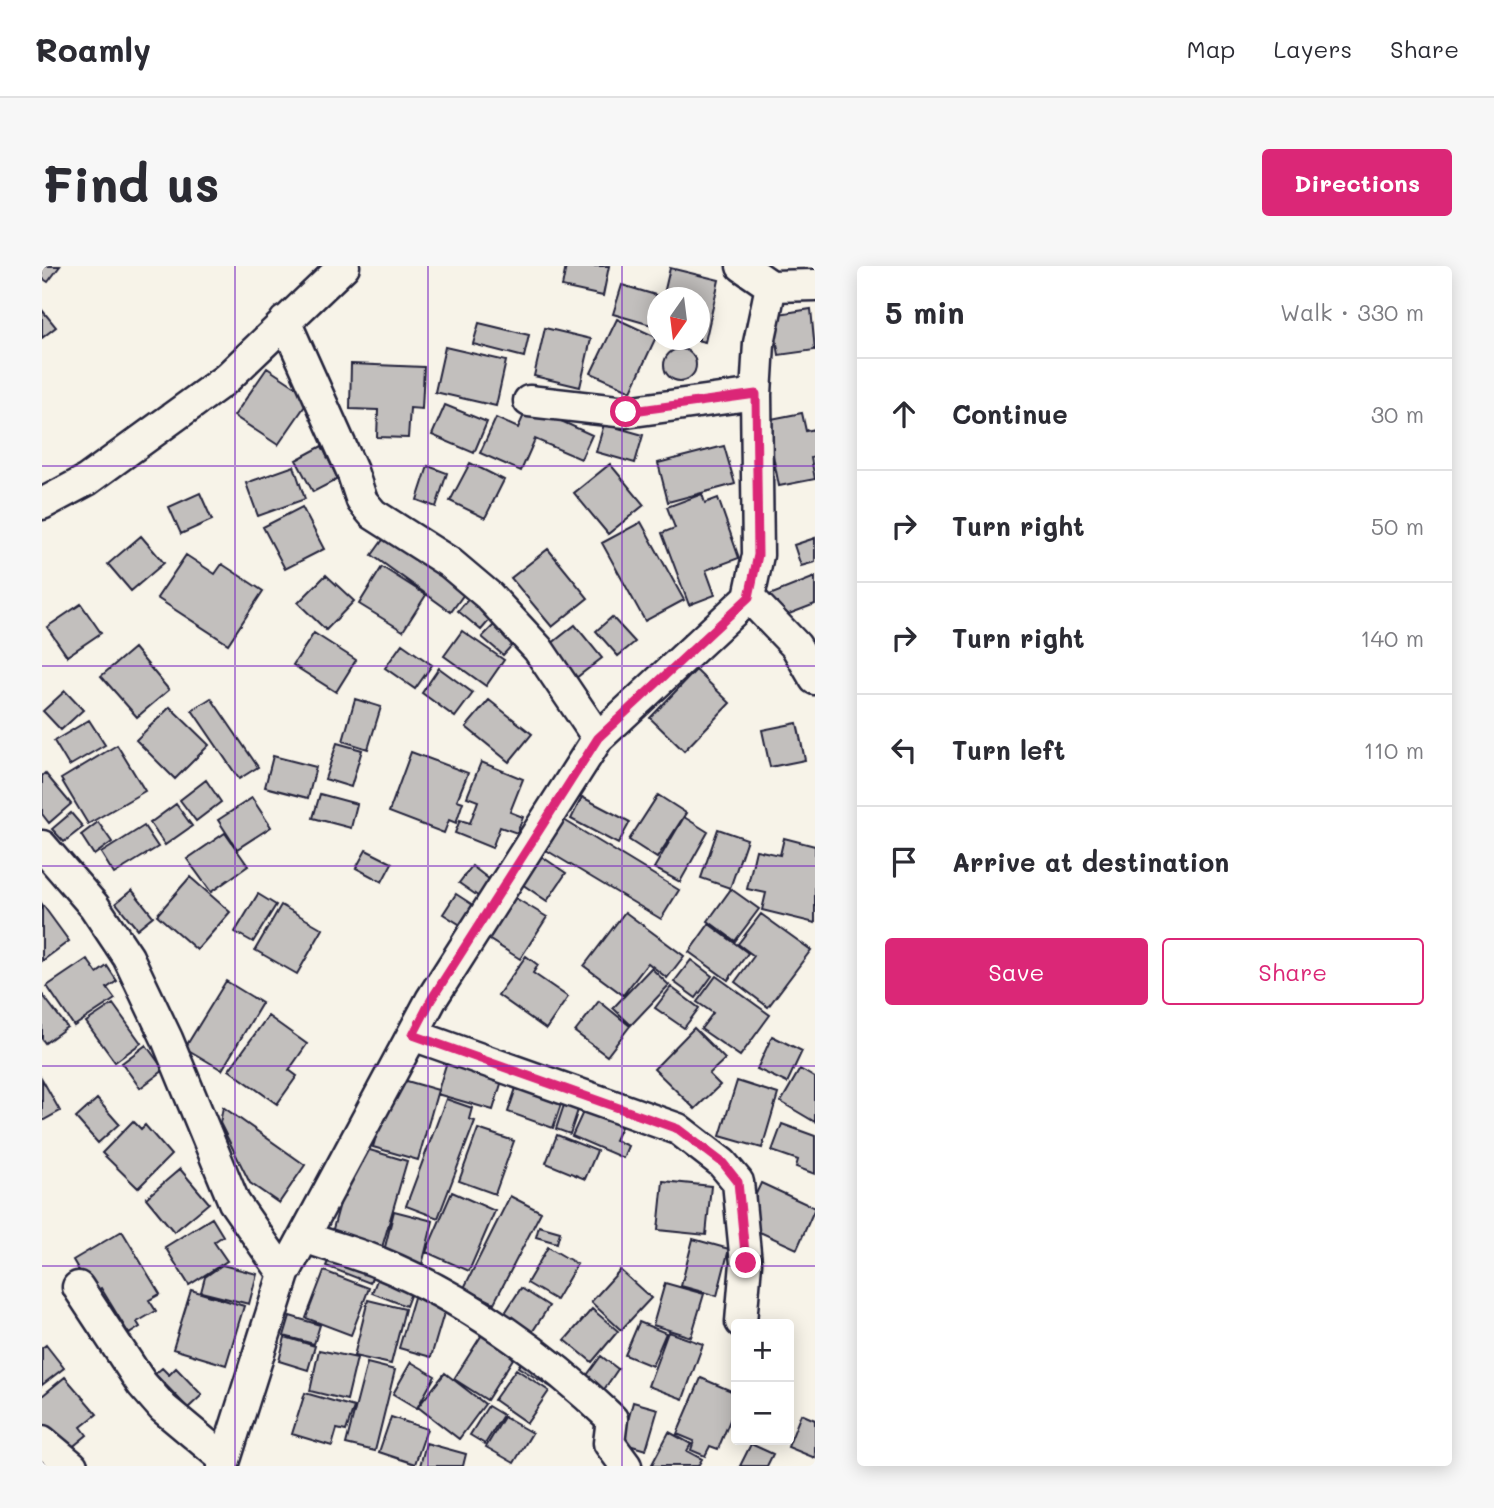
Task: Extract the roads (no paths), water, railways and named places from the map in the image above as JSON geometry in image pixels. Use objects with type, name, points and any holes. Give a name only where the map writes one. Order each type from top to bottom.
[{"type":"street","points":[[42,504],[87,480],[226,379],[344,266]]},
{"type":"street","points":[[742,266],[771,286],[815,285]]},
{"type":"street","points":[[78,1287],[142,1384],[163,1408],[223,1462],[284,1274],[431,1000],[598,738],[749,597],[758,555],[756,394],[759,343],[771,286]]},
{"type":"street","points":[[285,321],[352,471],[362,501],[373,514],[450,563],[489,596],[538,649],[598,738]]},
{"type":"street","points":[[529,401],[626,412],[756,394]]},
{"type":"street","points":[[749,597],[796,646],[815,679]]},
{"type":"street","points":[[42,846],[94,906],[128,957],[167,1039],[234,1202],[284,1274]]},
{"type":"street","points":[[413,1035],[678,1129],[723,1163],[738,1182],[746,1263],[741,1319]]},
{"type":"street","points":[[304,1237],[380,1263],[443,1293],[510,1338],[574,1384],[612,1419],[609,1443],[626,1466]]},
{"type":"street","points":[[42,1441],[72,1466]]}]
